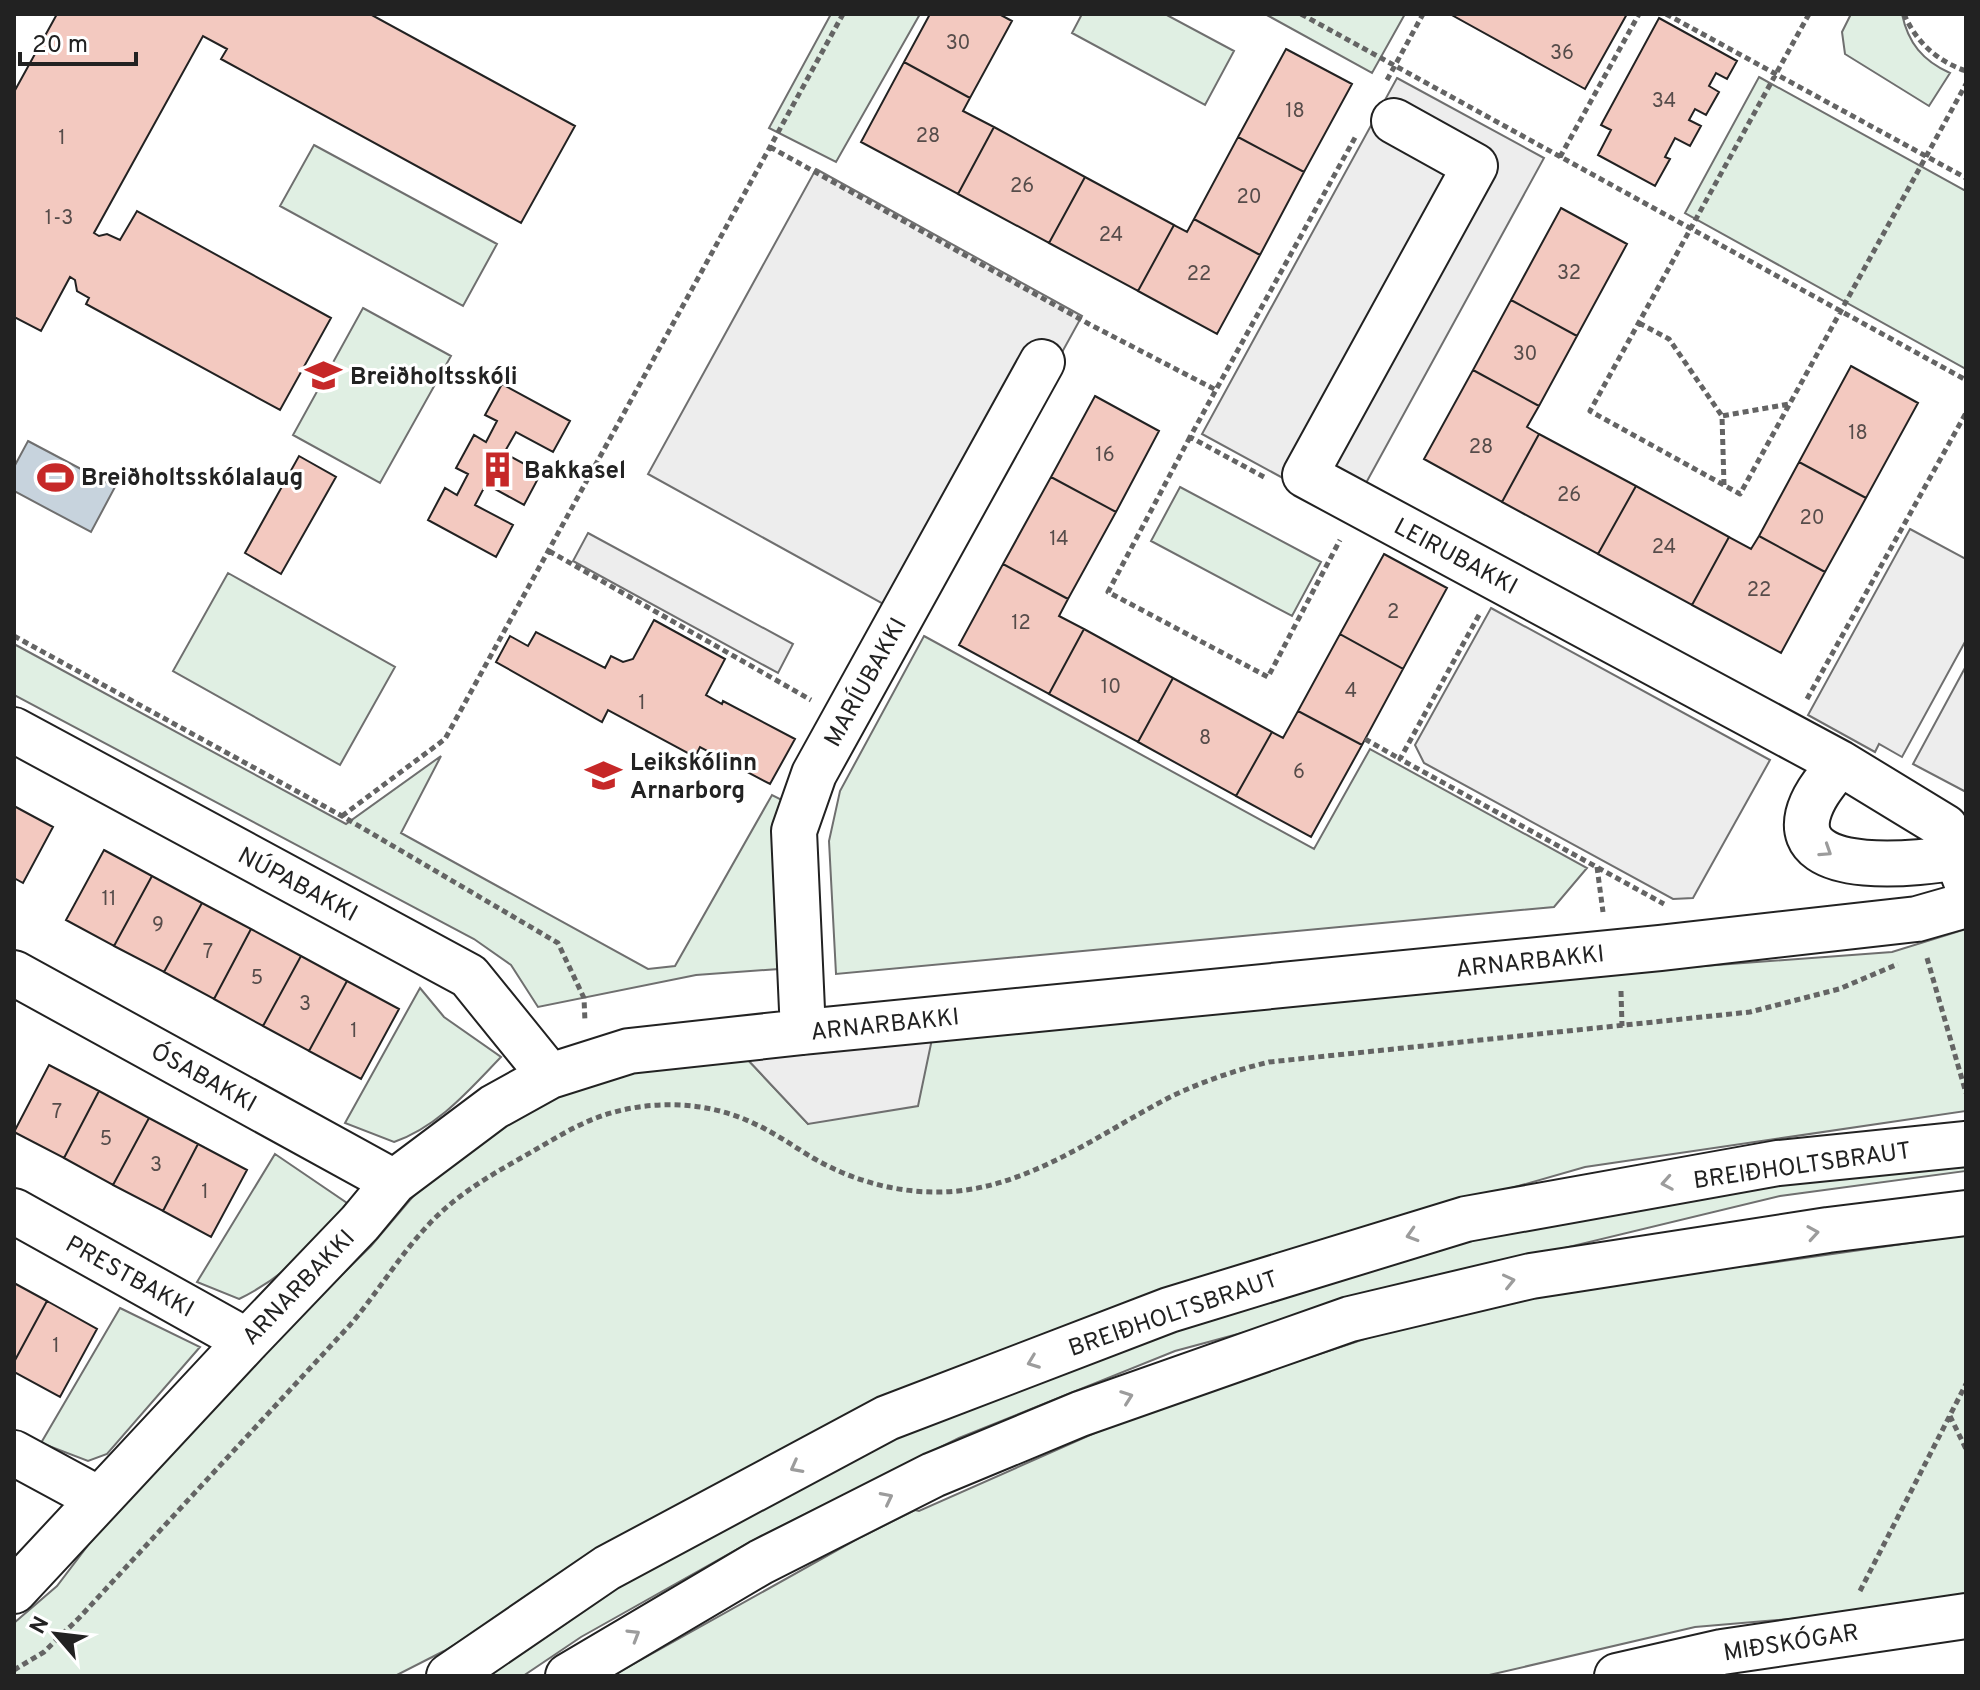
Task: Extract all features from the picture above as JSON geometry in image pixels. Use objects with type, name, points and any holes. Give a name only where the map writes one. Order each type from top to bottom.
[{"type":"street","name":"LEIRUBAKKI","points":[[1377,115],[1475,166],[1305,475],[1840,763],[1945,827],[1962,869]]},
{"type":"street","name":"MARÍUBAKKI","points":[[803,1032],[794,831],[809,788],[1042,362]]},
{"type":"street","name":"NÚPABAKKI","points":[[14,730],[469,976],[550,1076]]},
{"type":"street","points":[[1840,763],[1816,794],[1807,818],[1809,836],[1819,850],[1837,858],[1865,863],[1923,863],[1962,869]]},
{"type":"street","name":"ARNARBAKKI","points":[[14,1591],[360,1223],[394,1182],[494,1107],[550,1076],[629,1051],[1692,945],[1917,919],[1966,905]]},
{"type":"street","name":"ÓSABAKKI","points":[[14,973],[394,1182]]},
{"type":"street","name":"BREIÐHOLTSBRAUT","points":[[449,1676],[607,1568],[887,1418],[1169,1310],[1466,1219],[1778,1163],[1966,1144]]},
{"type":"street","name":"PRESTBAKKI","points":[[14,1211],[247,1341]]},
{"type":"street","points":[[568,1676],[761,1562],[933,1475],[1080,1414],[1350,1319],[1531,1276],[1828,1230],[1966,1213]]},
{"type":"street","points":[[14,1453],[99,1499]]},
{"type":"street","name":"MIÐSKÓGAR","points":[[1617,1676],[1725,1664],[1966,1616]]},
{"type":"path","points":[[342,816],[445,739],[843,14]]},
{"type":"path","points":[[1301,14],[1966,380]]},
{"type":"path","points":[[1367,508],[1356,526],[1349,522],[1268,677],[1108,592],[1216,390],[1377,115],[1395,65],[1423,14]]},
{"type":"path","points":[[1560,157],[1639,14]]},
{"type":"path","points":[[1666,14],[1966,178]]},
{"type":"path","points":[[1809,14],[1590,411],[1740,494],[1966,84]]},
{"type":"path","points":[[1904,14],[1921,43],[1936,57],[1966,71]]},
{"type":"path","points":[[770,147],[1089,324],[1216,390]]},
{"type":"path","points":[[1639,323],[1669,339],[1722,416],[1724,486]]},
{"type":"path","points":[[1722,416],[1790,404]]},
{"type":"path","points":[[1787,735],[1966,413]]},
{"type":"path","points":[[1190,437],[1270,480]]},
{"type":"path","points":[[549,551],[812,701]]},
{"type":"path","points":[[1400,759],[1499,579]]},
{"type":"path","points":[[14,636],[342,816],[558,943],[584,998],[585,1015]]},
{"type":"path","points":[[1365,739],[1670,907]]},
{"type":"path","points":[[1597,867],[1603,914]]},
{"type":"path","points":[[1924,951],[1966,1093]]},
{"type":"path","points":[[14,1670],[44,1652],[79,1618],[350,1325],[412,1243],[437,1217],[463,1193],[493,1174],[593,1119],[647,1106],[700,1107],[752,1122],[839,1172],[868,1182],[897,1189],[957,1191],[1016,1178],[1204,1082],[1269,1062],[1734,1014],[1795,1002],[1839,989],[1911,958]]},
{"type":"path","points":[[1620,982],[1622,1026]]},
{"type":"path","points":[[1857,1596],[1966,1384]]},
{"type":"path","points":[[1949,1415],[1966,1449]]},
{"type":"green space","points":[[831,14],[920,14],[836,162],[769,128]]},
{"type":"green space","points":[[1082,14],[1165,14],[1234,51],[1205,105],[1072,33]]},
{"type":"green space","points":[[1265,14],[1405,14],[1372,73]]},
{"type":"green space","points":[[1851,14],[1902,14],[1908,34],[1918,50],[1950,73],[1929,106],[1845,54],[1842,32]]},
{"type":"green space","points":[[1759,77],[1966,191],[1966,369],[1685,213]]},
{"type":"green space","points":[[314,145],[497,244],[463,306],[280,206]]},
{"type":"green space","points":[[363,308],[451,356],[380,483],[293,435]]},
{"type":"green space","points":[[1180,487],[1321,562],[1292,616],[1151,541]]},
{"type":"green space","points":[[228,573],[395,667],[340,765],[173,671]]},
{"type":"green space","points":[[924,636],[1314,849],[1370,749],[1587,868],[1554,907],[836,974],[829,841],[840,791]]},
{"type":"green space","points":[[14,644],[346,824],[441,756],[401,833],[648,969],[675,966],[772,795],[790,804],[779,969],[696,975],[538,1007],[511,965],[474,939],[14,695]]},
{"type":"green space","points":[[1966,929],[1966,1111],[1585,1167],[1253,1262],[762,1460],[444,1651],[395,1676],[14,1676],[14,1623],[57,1586],[114,1511],[371,1246],[437,1168],[521,1112],[597,1076],[714,1053],[748,1060],[808,1124],[932,1039],[1477,983],[1892,952]]},
{"type":"green space","points":[[420,988],[444,1017],[501,1057],[439,1117],[394,1142],[345,1123]]},
{"type":"green space","points":[[275,1154],[347,1203],[299,1258],[272,1280],[239,1299],[197,1282]]},
{"type":"green space","points":[[1966,1164],[1966,1171],[1780,1196],[1502,1263],[1175,1351],[959,1438],[761,1536],[581,1637],[523,1676],[483,1676],[608,1587],[833,1463],[1215,1312],[1432,1249],[1613,1211],[1787,1181]]},
{"type":"green space","points":[[1966,1235],[1966,1604],[1695,1627],[1485,1676],[612,1676],[915,1510],[919,1511],[1133,1416],[1464,1306],[1708,1257],[1748,1266]]},
{"type":"green space","points":[[120,1308],[200,1347],[107,1454],[88,1461],[41,1443]]},
{"type":"shaded area","points":[[1397,78],[1544,158],[1349,514],[1202,434]]},
{"type":"shaded area","points":[[816,169],[1082,316],[914,621],[648,474]]},
{"type":"shaded area","name":"Breiðholtsskólalaug","points":[[28,441],[115,487],[91,532],[14,491],[14,467]]},
{"type":"shaded area","points":[[1910,529],[1966,559],[1966,640],[1902,757],[1879,744],[1875,752],[1808,715]]},
{"type":"shaded area","points":[[588,533],[793,644],[778,673],[573,561]]},
{"type":"shaded area","points":[[1491,608],[1770,760],[1693,898],[1673,899],[1424,763],[1415,745]]},
{"type":"shaded area","points":[[1966,666],[1966,792],[1913,764]]},
{"type":"shaded area","points":[[932,1039],[918,1106],[808,1124],[748,1060]]},
{"type":"building","points":[[57,14],[370,14],[575,126],[521,223],[221,59],[227,49],[203,36],[94,233],[99,236],[107,234],[120,240],[137,211],[331,318],[280,410],[86,304],[89,298],[77,291],[75,280],[70,277],[41,331],[14,317],[14,92]]},
{"type":"building","points":[[930,14],[999,14],[1012,21],[970,98],[904,62]]},
{"type":"building","points":[[1450,14],[1627,14],[1585,89]]},
{"type":"building","points":[[1659,18],[1737,61],[1727,79],[1716,73],[1709,86],[1719,92],[1706,115],[1695,109],[1689,120],[1701,126],[1690,146],[1675,138],[1665,157],[1670,159],[1655,186],[1598,155],[1611,130],[1601,125]]},
{"type":"building","points":[[1286,49],[1352,84],[1304,172],[1238,137]]},
{"type":"building","points":[[904,62],[970,98],[963,111],[994,127],[958,194],[861,142]]},
{"type":"building","points":[[994,127],[1085,177],[1049,243],[958,194]]},
{"type":"building","points":[[1238,137],[1304,172],[1260,255],[1194,219]]},
{"type":"building","points":[[1085,177],[1174,225],[1138,291],[1049,243]]},
{"type":"building","points":[[1561,208],[1627,244],[1577,336],[1511,300]]},
{"type":"building","points":[[1194,219],[1260,255],[1217,334],[1138,291],[1174,225],[1187,232]]},
{"type":"building","points":[[1511,300],[1577,336],[1539,406],[1473,370]]},
{"type":"building","points":[[1851,366],[1918,403],[1866,498],[1799,462]]},
{"type":"building","points":[[1473,370],[1539,406],[1527,427],[1539,434],[1502,502],[1424,459]]},
{"type":"building","name":"Bakkasel","points":[[502,384],[570,421],[553,452],[516,432],[504,453],[541,473],[524,505],[486,484],[475,505],[513,525],[496,557],[428,520],[445,488],[457,495],[468,474],[456,468],[474,435],[486,442],[497,421],[485,415]]},
{"type":"building","points":[[1095,396],[1159,431],[1116,512],[1051,477]]},
{"type":"building","points":[[1539,434],[1636,486],[1598,554],[1502,502]]},
{"type":"building","points":[[299,456],[336,477],[281,574],[245,553]]},
{"type":"building","points":[[1799,462],[1866,498],[1825,572],[1759,536]]},
{"type":"building","points":[[1051,477],[1116,512],[1068,599],[1003,564]]},
{"type":"building","points":[[1636,486],[1729,537],[1692,605],[1598,554]]},
{"type":"building","points":[[1759,536],[1825,572],[1781,653],[1692,605],[1729,537],[1751,549]]},
{"type":"building","points":[[1384,554],[1447,588],[1403,669],[1340,634]]},
{"type":"building","points":[[1003,564],[1068,599],[1059,616],[1084,629],[1049,694],[959,645]]},
{"type":"building","points":[[654,620],[725,659],[706,695],[795,739],[770,784],[700,747],[695,757],[608,710],[602,722],[496,662],[510,636],[528,646],[536,632],[605,668],[611,656],[623,662],[633,659]]},
{"type":"building","points":[[1084,629],[1173,678],[1138,742],[1049,694]]},
{"type":"building","points":[[1340,634],[1403,669],[1362,745],[1298,711]]},
{"type":"building","points":[[1173,678],[1272,732],[1236,796],[1138,742]]},
{"type":"building","points":[[1298,711],[1362,745],[1311,837],[1236,796],[1272,732],[1283,738]]},
{"type":"building","points":[[14,806],[53,827],[23,883],[14,878]]},
{"type":"building","points":[[104,850],[152,876],[114,946],[66,920]]},
{"type":"building","points":[[152,876],[202,903],[164,972],[114,946]]},
{"type":"building","points":[[202,903],[251,929],[214,999],[164,972]]},
{"type":"building","points":[[251,929],[301,956],[263,1026],[214,999]]},
{"type":"building","points":[[301,956],[347,981],[309,1051],[263,1026]]},
{"type":"building","points":[[347,981],[399,1009],[361,1079],[309,1051]]},
{"type":"building","points":[[49,1065],[99,1091],[64,1158],[14,1132]]},
{"type":"building","points":[[99,1091],[149,1118],[113,1185],[64,1158]]},
{"type":"building","points":[[149,1118],[198,1144],[163,1211],[113,1185]]},
{"type":"building","points":[[198,1144],[247,1170],[211,1237],[163,1211]]},
{"type":"building","points":[[14,1283],[47,1301],[14,1362]]},
{"type":"building","points":[[47,1301],[97,1329],[60,1397],[14,1372],[14,1362]]},
{"type":"place","name":"Breiðholtsskóli","points":[[324,376]]},
{"type":"place","name":"Bakkasel","points":[[498,470]]},
{"type":"place","name":"Breiðholtsskólalaug","points":[[55,477]]},
{"type":"place","name":"Leikskólinn Arnarborg","points":[[604,776]]}]
